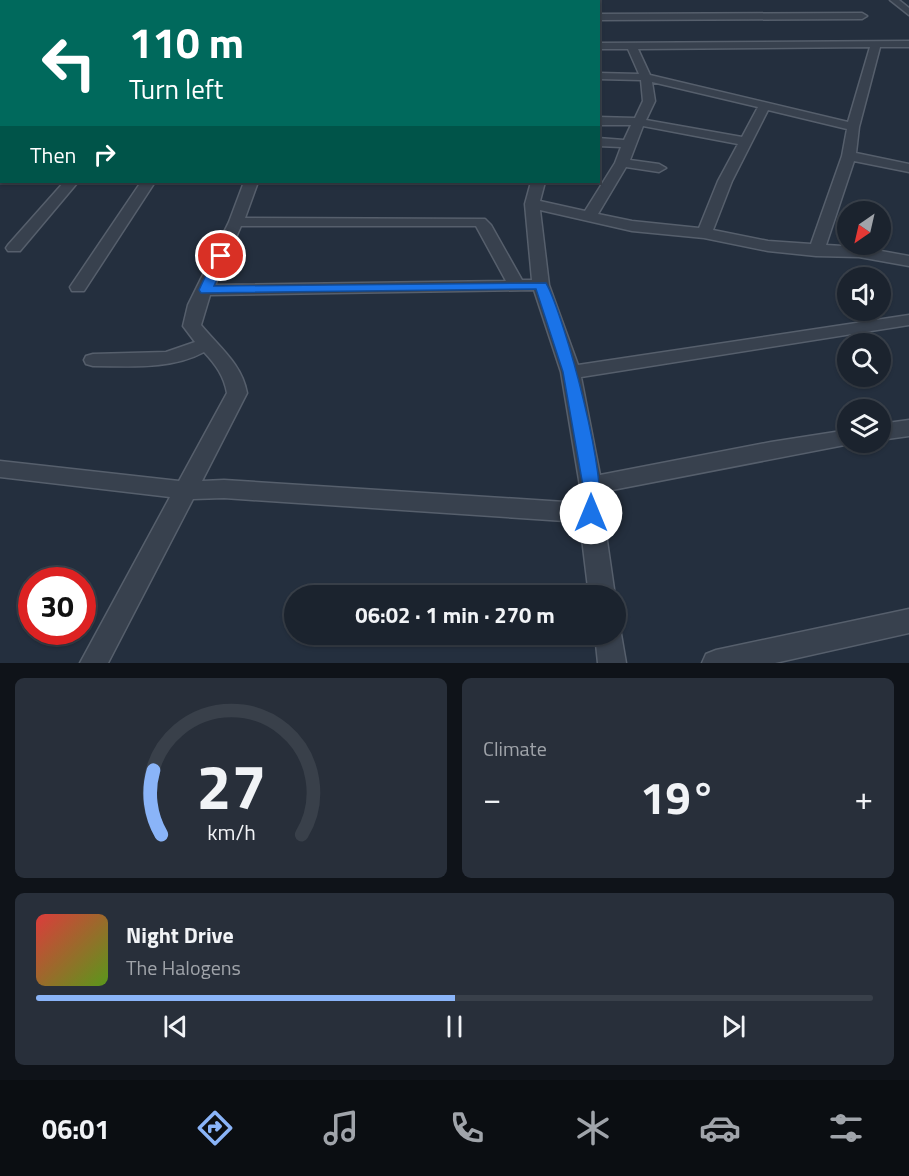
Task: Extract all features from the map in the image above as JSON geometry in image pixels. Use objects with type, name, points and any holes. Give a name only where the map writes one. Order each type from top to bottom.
[{"type":"street","points":[[894,0],[909,12]]},
{"type":"street","points":[[748,16],[756,24]]},
{"type":"street","points":[[600,17],[862,16]]},
{"type":"street","points":[[764,31],[780,46]]},
{"type":"street","points":[[600,46],[909,44]]},
{"type":"street","points":[[816,251],[849,156],[853,127],[876,45]]},
{"type":"street","points":[[590,215],[622,163],[628,144],[649,100],[646,77],[632,46]]},
{"type":"street","points":[[600,76],[646,77],[853,127]]},
{"type":"street","points":[[704,233],[725,181],[764,107]]},
{"type":"street","points":[[600,121],[638,122],[746,142]]},
{"type":"street","points":[[600,142],[628,144]]},
{"type":"street","points":[[849,156],[909,168]]},
{"type":"street","points":[[622,163],[659,168]]},
{"type":"street","points":[[14,248],[70,183]]},
{"type":"street","points":[[78,287],[147,183]]},
{"type":"street","points":[[94,663],[237,393],[237,382],[230,370],[205,344],[192,326],[197,304],[206,290],[251,183]]},
{"type":"street","points":[[538,183],[532,204],[541,285],[571,372],[591,486],[591,513],[601,585]]},
{"type":"street","points":[[532,204],[632,226],[704,233],[740,242],[816,251],[858,252],[909,261]]},
{"type":"street","points":[[236,222],[480,222],[484,225],[517,286]]},
{"type":"street","points":[[206,290],[541,285]]},
{"type":"street","points":[[571,372],[909,320]]},
{"type":"street","points":[[93,360],[166,358],[190,353],[205,344]]},
{"type":"street","points":[[891,430],[909,428]]},
{"type":"street","points":[[591,486],[771,450],[837,440]]},
{"type":"street","points":[[0,469],[185,490],[224,489],[591,513]]},
{"type":"street","points":[[716,663],[909,621]]},
{"type":"street","points":[[610,645],[612,663]]},
{"type":"route","points":[[221,256],[206,290],[541,285],[571,372],[591,486],[591,513]]}]
